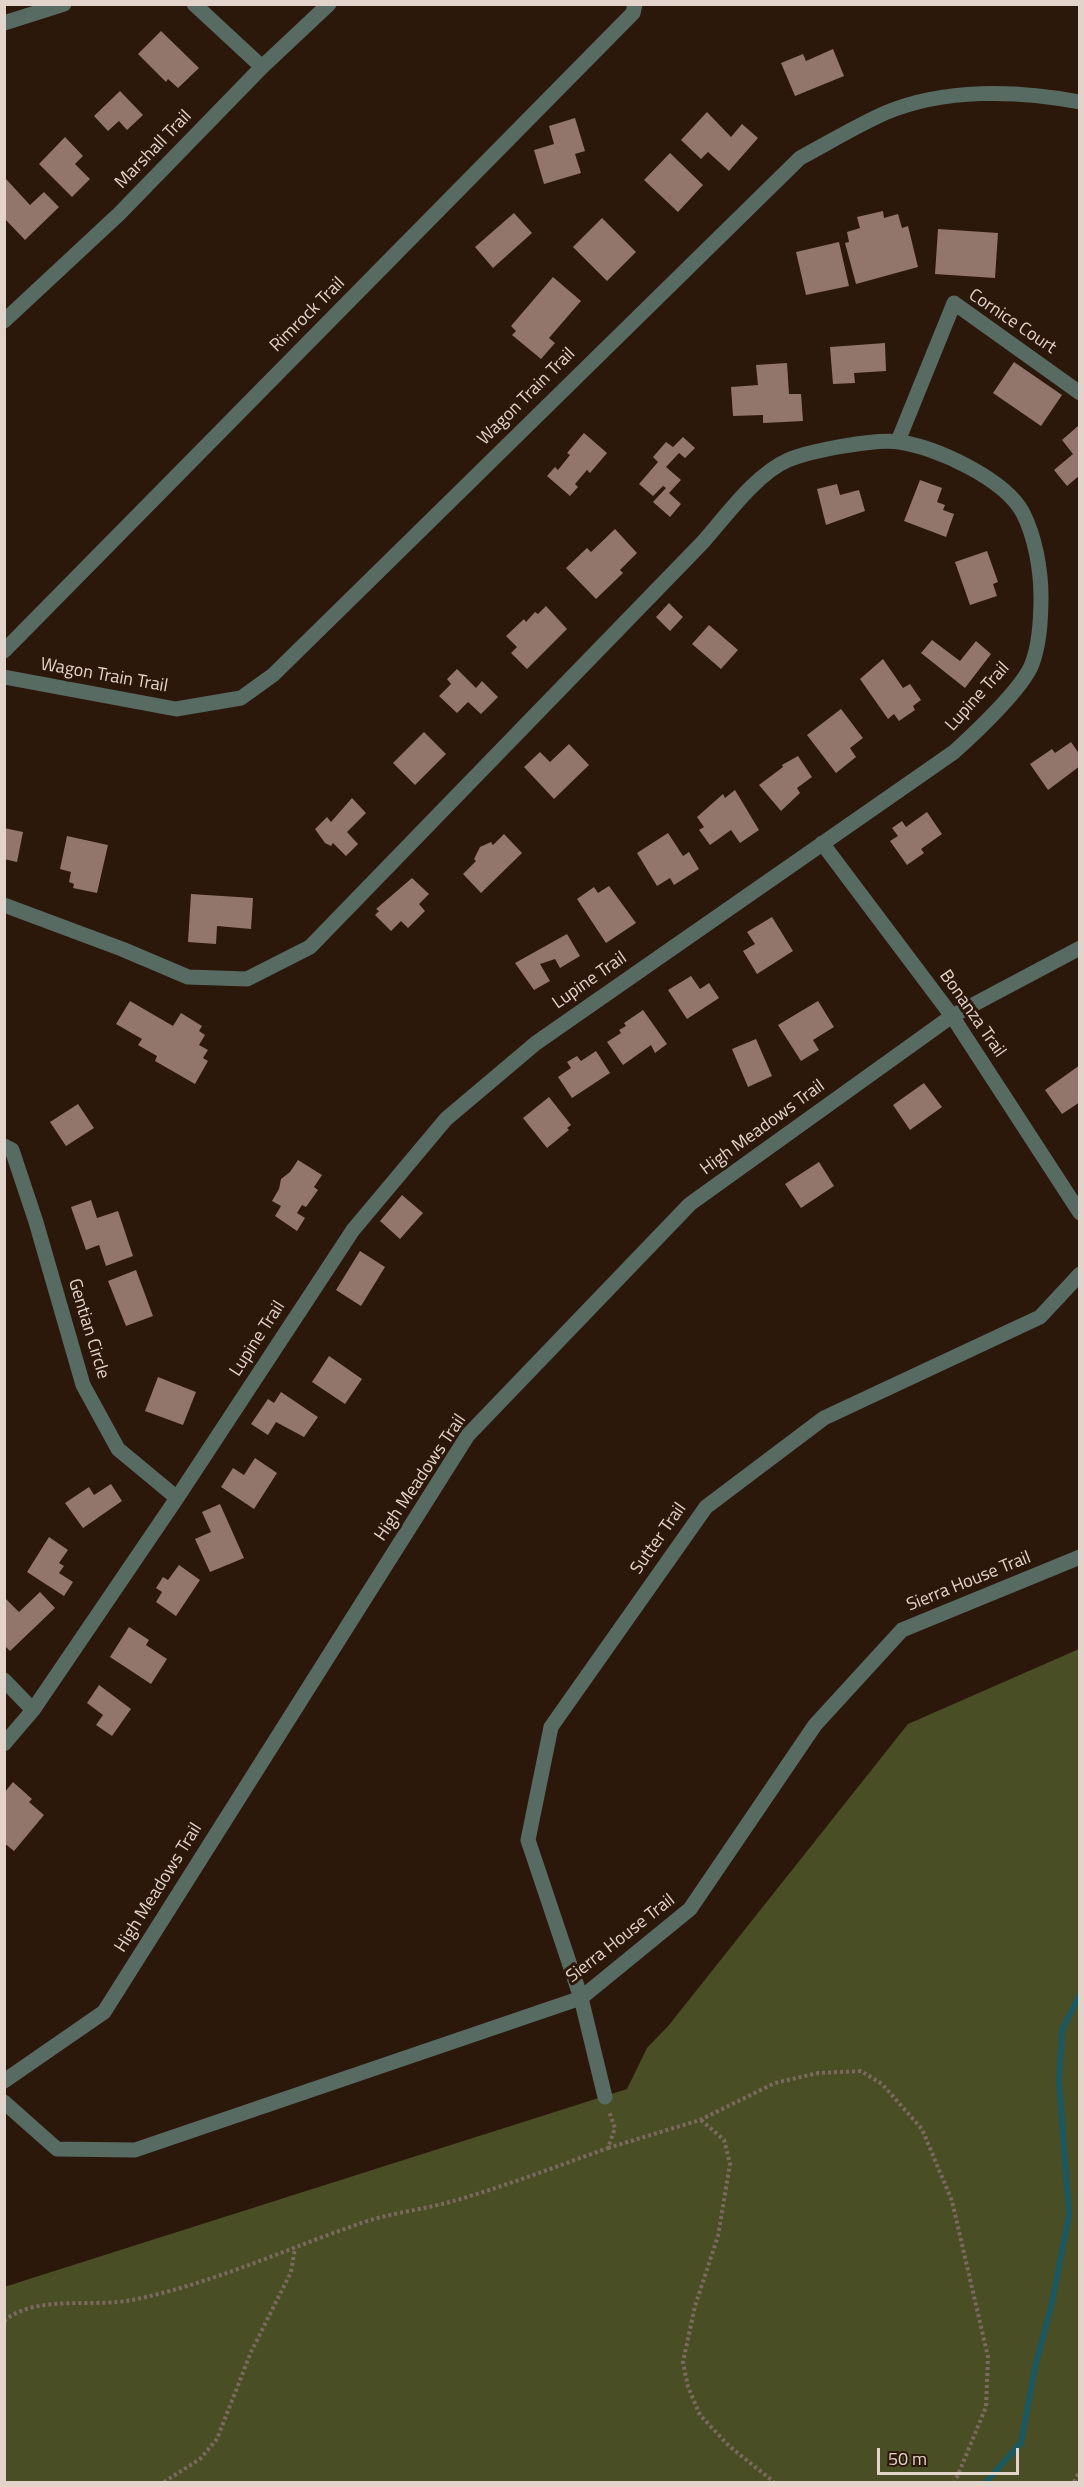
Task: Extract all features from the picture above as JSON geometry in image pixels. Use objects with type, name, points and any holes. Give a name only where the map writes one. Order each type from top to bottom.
[{"type":"street","points":[[4,23],[64,4]]},
{"type":"street","points":[[194,4],[262,67]]},
{"type":"street","name":"Marshall Trail","points":[[4,321],[119,214],[262,67],[329,4]]},
{"type":"street","name":"Rimrock Trail","points":[[4,651],[633,13],[635,4]]},
{"type":"street","name":"Wagon Train Trail","points":[[4,677],[176,709],[241,698],[273,675],[800,158],[886,113],[943,97],[998,93],[1080,102]]},
{"type":"street","name":"Cornice Court","points":[[898,441],[954,303],[1080,393]]},
{"type":"street","name":"Lupine Trail","points":[[4,905],[122,949],[188,977],[248,979],[300,952],[318,938],[703,542],[754,485],[786,461],[822,449],[898,441],[963,464],[991,480],[1022,511],[1034,541],[1041,581],[1041,622],[1032,666],[981,727],[954,752],[536,1043],[446,1119],[353,1230],[33,1710],[4,1744]]},
{"type":"street","name":"Bonanza Trail","points":[[822,843],[952,1016],[1080,1213]]},
{"type":"street","name":"High Meadows Trail","points":[[4,2081],[104,2012],[468,1435],[690,1204],[952,1016],[1080,948]]},
{"type":"street","name":"Gentian Circle","points":[[4,1146],[12,1150],[36,1222],[83,1385],[118,1449],[177,1497]]},
{"type":"street","name":"Sutter Trail","points":[[605,2097],[581,1998],[528,1840],[551,1727],[706,1507],[824,1418],[1040,1317],[1080,1274]]},
{"type":"street","name":"Sierra House Trail","points":[[4,2102],[57,2149],[135,2150],[581,1998],[690,1910],[815,1725],[902,1630],[1080,1557]]},
{"type":"street","points":[[4,1680],[33,1710]]},
{"type":"path","points":[[4,2321],[31,2306],[131,2300],[294,2248],[366,2221],[456,2200],[608,2148],[700,2120],[775,2084],[818,2073],[861,2072],[882,2084],[922,2129],[952,2201],[988,2357],[986,2407],[955,2482]]},
{"type":"path","points":[[605,2097],[615,2128],[608,2148]]},
{"type":"path","points":[[700,2120],[724,2140],[730,2164],[718,2236],[695,2306],[683,2362],[688,2387],[700,2415],[736,2452],[774,2482]]},
{"type":"path","points":[[164,2482],[201,2459],[217,2439],[251,2352],[291,2272],[294,2248]]},
{"type":"path","points":[[1074,2482],[1080,2470]]},
{"type":"green space","points":[[1079,1649],[1079,2482],[5,2482],[4,2287],[627,2089],[647,2048],[669,2025],[908,1724]]},
{"type":"building","points":[[161,31],[199,68],[178,88],[168,79],[166,82],[138,54]]},
{"type":"building","points":[[833,49],[844,76],[795,96],[781,63],[803,54],[806,61]]},
{"type":"building","points":[[120,91],[143,115],[127,130],[119,121],[108,131],[94,116]]},
{"type":"building","points":[[707,112],[731,137],[742,124],[758,138],[729,171],[708,152],[701,159],[681,140]]},
{"type":"building","points":[[575,118],[585,151],[575,154],[581,173],[544,184],[534,150],[554,144],[549,126]]},
{"type":"building","points":[[65,137],[83,156],[75,164],[90,179],[72,197],[39,164]]},
{"type":"building","points":[[670,153],[703,185],[678,212],[644,180]]},
{"type":"building","points":[[6,179],[30,205],[44,192],[59,207],[25,240],[4,218]]},
{"type":"building","points":[[883,211],[884,218],[898,214],[902,228],[908,226],[918,267],[856,284],[845,243],[849,242],[847,232],[860,228],[857,217]]},
{"type":"building","points":[[514,213],[532,233],[493,268],[475,247]]},
{"type":"building","points":[[602,218],[636,252],[607,281],[573,247]]},
{"type":"building","points":[[938,229],[998,233],[995,278],[935,274]]},
{"type":"building","points":[[839,242],[849,286],[806,295],[796,252]]},
{"type":"building","points":[[553,277],[581,301],[549,338],[555,343],[541,359],[512,335],[516,331],[511,326]]},
{"type":"building","points":[[885,343],[886,371],[854,373],[855,383],[833,384],[830,347]]},
{"type":"building","points":[[1014,362],[1062,395],[1041,426],[993,393]]},
{"type":"building","points":[[787,363],[789,394],[801,394],[803,421],[763,423],[763,415],[733,416],[731,387],[758,385],[756,365]]},
{"type":"building","points":[[1078,426],[1080,475],[1067,486],[1054,470],[1073,454],[1062,440]]},
{"type":"building","points":[[584,433],[607,453],[590,473],[587,470],[575,484],[578,487],[570,496],[547,476],[555,467],[558,470],[570,455],[567,453]]},
{"type":"building","points":[[683,437],[695,448],[685,458],[679,453],[666,467],[681,480],[669,493],[681,504],[670,517],[653,502],[666,488],[663,486],[653,496],[639,484],[658,462],[653,457],[666,442],[673,447]]},
{"type":"building","points":[[920,480],[942,488],[937,502],[945,505],[943,510],[954,514],[946,537],[904,521]]},
{"type":"building","points":[[837,484],[840,495],[859,490],[865,511],[826,525],[817,489]]},
{"type":"building","points":[[615,529],[637,553],[620,570],[623,573],[596,599],[566,568],[587,548],[591,552]]},
{"type":"building","points":[[987,551],[998,582],[993,584],[997,596],[970,605],[955,562]]},
{"type":"building","points":[[669,603],[683,617],[670,631],[656,617]]},
{"type":"building","points":[[546,606],[567,629],[527,669],[511,653],[517,647],[506,636],[524,619],[526,622],[535,612],[538,614]]},
{"type":"building","points":[[709,625],[738,650],[721,669],[692,644]]},
{"type":"building","points":[[932,640],[960,661],[976,641],[991,654],[965,688],[921,653]]},
{"type":"building","points":[[883,659],[903,688],[910,684],[921,700],[913,706],[915,710],[899,721],[894,714],[888,719],[860,679]]},
{"type":"building","points":[[457,669],[476,688],[482,681],[498,697],[481,714],[468,702],[457,713],[439,696],[451,684],[447,679]]},
{"type":"building","points":[[841,709],[863,738],[850,748],[856,757],[836,773],[807,735]]},
{"type":"building","points":[[424,732],[446,754],[415,785],[393,763]]},
{"type":"building","points":[[1071,742],[1080,755],[1080,766],[1048,790],[1030,764],[1052,749],[1055,753]]},
{"type":"building","points":[[569,744],[589,765],[554,799],[524,767],[540,752],[550,762]]},
{"type":"building","points":[[798,756],[812,777],[797,788],[800,793],[781,811],[759,785],[783,767],[782,765]]},
{"type":"building","points":[[735,790],[759,830],[740,843],[731,830],[710,845],[699,830],[704,827],[697,817],[723,794],[725,798]]},
{"type":"building","points":[[352,798],[366,813],[347,832],[358,844],[346,856],[333,843],[331,846],[325,843],[315,829],[327,817],[331,822]]},
{"type":"building","points":[[927,812],[942,834],[921,849],[924,853],[907,865],[890,841],[898,836],[892,828],[902,821],[906,827]]},
{"type":"building","points":[[4,828],[23,832],[17,862],[4,859]]},
{"type":"building","points":[[668,833],[683,856],[689,852],[699,869],[674,885],[670,878],[657,886],[637,853]]},
{"type":"building","points":[[504,834],[522,853],[481,893],[463,874],[476,861],[474,859],[480,847],[491,842],[493,845]]},
{"type":"building","points":[[67,836],[108,845],[97,893],[73,888],[74,884],[69,882],[71,872],[60,869]]},
{"type":"building","points":[[412,878],[429,894],[419,904],[425,911],[408,928],[401,921],[391,931],[375,915],[379,911],[376,909]]},
{"type":"building","points":[[609,886],[636,923],[606,943],[577,899],[594,887],[598,893]]},
{"type":"building","points":[[191,894],[253,898],[251,929],[217,926],[216,944],[188,942]]},
{"type":"building","points":[[772,917],[793,951],[757,974],[743,951],[755,944],[747,932]]},
{"type":"building","points":[[567,934],[580,956],[560,968],[555,959],[540,964],[550,981],[534,990],[515,963]]},
{"type":"building","points":[[691,976],[700,989],[709,983],[719,998],[687,1019],[668,990]]},
{"type":"building","points":[[130,1001],[173,1026],[181,1013],[202,1026],[199,1031],[205,1035],[199,1045],[208,1050],[203,1058],[208,1061],[195,1084],[155,1061],[157,1056],[138,1045],[142,1039],[116,1024]]},
{"type":"building","points":[[818,1001],[834,1027],[813,1040],[819,1050],[801,1061],[778,1025]]},
{"type":"building","points":[[643,1010],[667,1044],[655,1053],[651,1045],[623,1065],[607,1042],[621,1033],[619,1030],[626,1026],[624,1023]]},
{"type":"building","points":[[756,1039],[772,1076],[748,1087],[732,1049]]},
{"type":"building","points":[[596,1051],[610,1073],[572,1098],[558,1077],[571,1068],[567,1062],[577,1056],[581,1061]]},
{"type":"building","points":[[1080,1065],[1080,1102],[1062,1114],[1045,1090]]},
{"type":"building","points":[[924,1083],[942,1107],[910,1130],[893,1105]]},
{"type":"building","points":[[549,1097],[571,1125],[567,1128],[569,1130],[547,1148],[523,1118]]},
{"type":"building","points":[[78,1104],[94,1128],[66,1146],[50,1122]]},
{"type":"building","points":[[298,1160],[322,1175],[314,1187],[318,1190],[306,1207],[302,1205],[297,1213],[305,1218],[297,1231],[275,1216],[281,1206],[272,1201],[279,1189],[281,1179],[290,1172]]},
{"type":"building","points":[[819,1162],[834,1186],[801,1208],[785,1184]]},
{"type":"building","points":[[402,1195],[423,1213],[400,1239],[380,1221]]},
{"type":"building","points":[[91,1200],[97,1218],[118,1211],[133,1256],[106,1266],[99,1245],[86,1250],[71,1207]]},
{"type":"building","points":[[360,1251],[385,1267],[361,1306],[336,1290]]},
{"type":"building","points":[[136,1270],[153,1316],[126,1326],[108,1281]]},
{"type":"building","points":[[329,1356],[362,1379],[345,1404],[312,1382]]},
{"type":"building","points":[[158,1377],[196,1392],[183,1425],[145,1411]]},
{"type":"building","points":[[281,1392],[318,1417],[304,1437],[276,1422],[268,1435],[251,1424],[268,1399],[274,1403]]},
{"type":"building","points":[[255,1458],[277,1473],[254,1509],[221,1487],[233,1468],[244,1475]]},
{"type":"building","points":[[111,1484],[122,1501],[83,1528],[65,1503],[89,1487],[94,1495]]},
{"type":"building","points":[[220,1504],[244,1558],[210,1572],[195,1539],[211,1532],[202,1512]]},
{"type":"building","points":[[49,1537],[68,1550],[59,1563],[64,1566],[59,1573],[73,1582],[64,1596],[27,1572]]},
{"type":"building","points":[[179,1565],[200,1580],[176,1616],[156,1602],[162,1592],[156,1588],[163,1577],[168,1580]]},
{"type":"building","points":[[40,1592],[55,1608],[10,1651],[4,1645],[4,1597],[19,1612]]},
{"type":"building","points":[[129,1627],[149,1640],[146,1645],[167,1659],[151,1684],[110,1657]]},
{"type":"building","points":[[99,1685],[131,1709],[112,1736],[96,1725],[103,1715],[87,1703]]},
{"type":"building","points":[[13,1782],[32,1799],[29,1802],[44,1815],[14,1851],[4,1843],[4,1793]]},
{"type":"waterway","points":[[986,2482],[1021,2443],[1035,2367],[1051,2307],[1069,2215],[1059,2081],[1062,2030],[1080,1994]]}]
